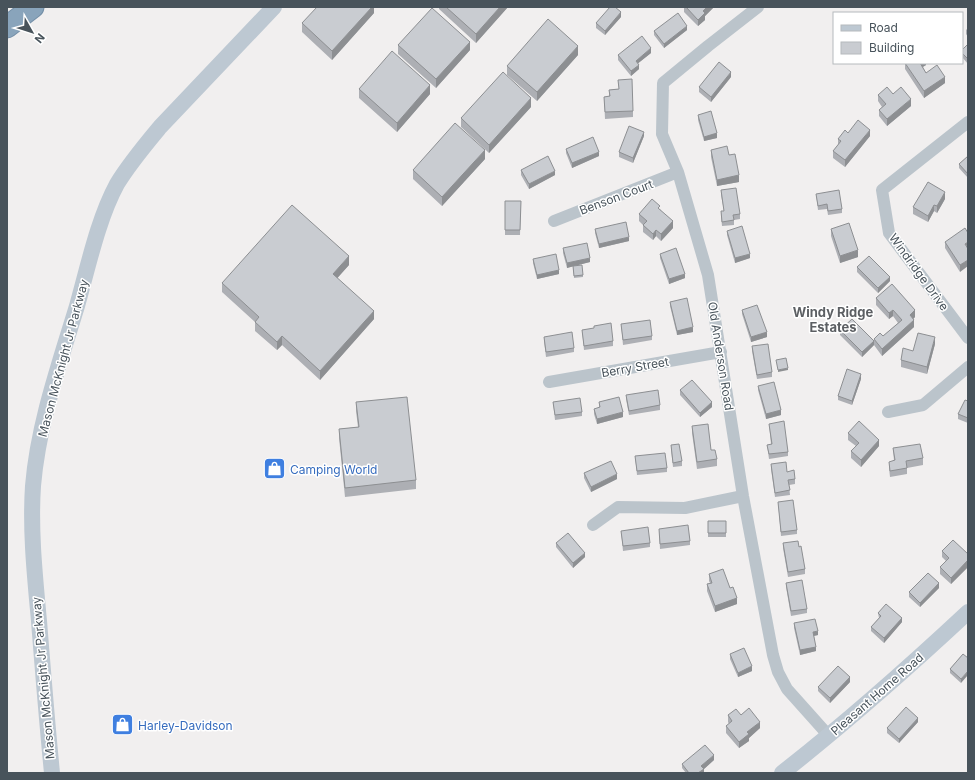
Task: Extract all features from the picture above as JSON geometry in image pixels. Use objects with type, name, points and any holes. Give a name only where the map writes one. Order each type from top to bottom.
[{"type":"highway","points":[[7,27],[33,7]]},
{"type":"main road","name":"Mason McKnight Jr Parkway","points":[[52,773],[34,570],[32,528],[34,486],[39,447],[67,338],[101,223],[117,185],[139,153],[160,127],[274,7]]},
{"type":"main road","name":"Pleasant Home Road","points":[[782,773],[829,736],[968,612]]},
{"type":"street","name":"Old Anderson Road","points":[[758,7],[662,83],[662,134],[678,172],[708,275],[743,496],[773,655],[778,672],[787,689],[829,736]]},
{"type":"street","name":"Windridge Drive","points":[[968,122],[882,190],[889,233],[968,338]]},
{"type":"street","name":"Benson Court","points":[[554,221],[678,172]]},
{"type":"street","name":"Berry Street","points":[[549,382],[721,352]]},
{"type":"street","points":[[888,412],[923,405],[968,367]]},
{"type":"street","points":[[593,525],[618,507],[685,508],[743,496]]},
{"type":"building","points":[[317,7],[372,7],[332,51],[302,23]]},
{"type":"building","points":[[446,7],[500,7],[476,34]]},
{"type":"building","points":[[610,7],[615,7],[621,12],[605,31],[596,23]]},
{"type":"building","points":[[686,7],[707,7],[703,11],[705,13],[698,20]]},
{"type":"building","points":[[432,8],[470,42],[436,79],[398,45]]},
{"type":"building","points":[[678,13],[687,26],[664,44],[654,31]]},
{"type":"building","points":[[548,19],[578,46],[537,92],[507,66]]},
{"type":"building","points":[[642,36],[651,48],[636,61],[639,65],[631,71],[618,55]]},
{"type":"building","points":[[968,44],[968,59],[963,54],[963,49]]},
{"type":"building","points":[[392,51],[430,85],[397,123],[359,89]]},
{"type":"building","points":[[719,62],[731,72],[711,97],[699,87]]},
{"type":"building","points":[[906,64],[921,64],[926,73],[937,65],[945,77],[924,91]]},
{"type":"building","points":[[503,72],[531,98],[489,145],[461,118]]},
{"type":"building","points":[[632,79],[633,111],[605,112],[604,97],[610,96],[609,90],[619,89],[618,80]]},
{"type":"building","points":[[887,87],[893,94],[901,87],[911,99],[887,119],[879,110],[886,104],[878,95]]},
{"type":"building","points":[[711,111],[717,133],[704,137],[698,115]]},
{"type":"building","points":[[858,120],[870,130],[845,160],[833,151],[841,141],[838,139],[845,130],[848,133]]},
{"type":"building","points":[[455,123],[485,150],[442,197],[413,170]]},
{"type":"building","points":[[629,126],[644,132],[633,158],[619,152]]},
{"type":"building","points":[[593,137],[599,152],[572,163],[566,149]]},
{"type":"building","points":[[727,146],[729,155],[735,154],[739,175],[717,180],[711,150]]},
{"type":"building","points":[[548,156],[555,171],[529,184],[521,170]]},
{"type":"building","points":[[968,156],[968,174],[959,164]]},
{"type":"building","points":[[928,182],[945,192],[937,206],[934,205],[928,216],[913,207]]},
{"type":"building","points":[[736,188],[740,214],[733,215],[734,220],[722,222],[721,211],[724,211],[721,190]]},
{"type":"building","points":[[839,190],[842,209],[828,211],[827,204],[818,206],[816,194]]},
{"type":"building","points":[[652,199],[660,206],[658,208],[673,221],[661,234],[656,230],[653,234],[643,225],[647,221],[639,214]]},
{"type":"building","points":[[505,201],[521,201],[520,230],[505,230]]},
{"type":"building","points":[[292,205],[349,256],[333,274],[374,311],[320,371],[282,336],[277,342],[255,322],[259,317],[222,283]]},
{"type":"building","points":[[626,222],[629,237],[599,244],[595,229]]},
{"type":"building","points":[[849,223],[858,250],[840,256],[831,229]]},
{"type":"building","points":[[742,226],[750,254],[735,258],[727,231]]},
{"type":"building","points":[[965,228],[968,233],[968,242],[965,244],[968,249],[968,260],[960,265],[945,242]]},
{"type":"building","points":[[587,243],[590,258],[567,263],[563,248]]},
{"type":"building","points":[[676,248],[685,274],[669,279],[660,254]]},
{"type":"building","points":[[556,254],[559,270],[537,275],[533,259]]},
{"type":"building","points":[[869,256],[890,277],[878,288],[857,267]]},
{"type":"building","points":[[582,265],[583,275],[574,276],[573,266]]},
{"type":"building","points":[[892,284],[915,310],[910,315],[914,320],[882,349],[874,339],[880,333],[883,336],[902,320],[893,310],[889,313],[876,298]]},
{"type":"building","points":[[687,298],[693,327],[677,331],[670,302]]},
{"type":"building","points":[[757,305],[767,332],[751,337],[742,310]]},
{"type":"building","points":[[852,319],[874,341],[862,352],[840,330]]},
{"type":"building","points":[[650,320],[652,336],[623,340],[621,324]]},
{"type":"building","points":[[611,323],[613,341],[584,346],[582,330]]},
{"type":"building","points":[[572,332],[574,348],[546,352],[544,337]]},
{"type":"building","points":[[918,333],[935,337],[927,367],[901,360],[903,348],[913,351]]},
{"type":"building","points":[[768,344],[772,372],[757,375],[752,346]]},
{"type":"building","points":[[786,358],[788,368],[778,370],[776,360]]},
{"type":"building","points":[[847,369],[861,374],[852,401],[838,396]]},
{"type":"building","points":[[692,380],[712,402],[700,413],[680,390]]},
{"type":"building","points":[[774,382],[781,410],[766,414],[758,386]]},
{"type":"building","points":[[658,390],[660,405],[629,411],[626,395]]},
{"type":"building","points":[[407,397],[416,480],[345,488],[339,429],[359,427],[356,402]]},
{"type":"building","points":[[619,397],[623,412],[597,419],[594,409],[600,407],[599,402]]},
{"type":"building","points":[[580,398],[582,412],[555,415],[553,402]]},
{"type":"building","points":[[965,400],[968,401],[968,418],[958,414]]},
{"type":"building","points":[[784,421],[788,452],[769,454],[767,445],[772,444],[769,424]]},
{"type":"building","points":[[859,421],[879,440],[861,460],[851,451],[859,443],[848,433]]},
{"type":"building","points":[[708,424],[711,450],[715,450],[717,459],[697,462],[692,426]]},
{"type":"building","points":[[679,444],[682,461],[673,463],[671,445]]},
{"type":"building","points":[[920,444],[923,458],[906,461],[907,468],[890,471],[889,462],[895,460],[893,448]]},
{"type":"building","points":[[665,453],[667,468],[637,471],[635,456]]},
{"type":"building","points":[[611,461],[617,474],[591,487],[584,473]]},
{"type":"building","points":[[786,462],[787,472],[794,470],[795,479],[788,480],[790,490],[775,493],[771,464]]},
{"type":"building","points":[[793,500],[797,530],[781,532],[778,502]]},
{"type":"building","points":[[708,521],[726,521],[726,533],[708,533]]},
{"type":"building","points":[[688,525],[690,541],[660,544],[659,529]]},
{"type":"building","points":[[648,527],[650,543],[623,546],[621,531]]},
{"type":"building","points":[[568,533],[585,553],[573,563],[556,543]]},
{"type":"building","points":[[953,540],[968,554],[968,560],[951,578],[940,567],[949,558],[942,551]]},
{"type":"building","points":[[798,541],[799,547],[801,546],[805,569],[788,572],[783,543]]},
{"type":"building","points":[[723,569],[730,588],[733,587],[737,598],[715,606],[707,584],[712,583],[709,574]]},
{"type":"building","points":[[928,573],[939,583],[920,603],[909,592]]},
{"type":"building","points":[[802,580],[807,609],[791,611],[786,583]]},
{"type":"building","points":[[886,604],[902,618],[884,638],[871,627],[881,616],[878,613]]},
{"type":"building","points":[[815,619],[818,631],[813,632],[816,647],[800,650],[794,623]]},
{"type":"building","points":[[744,648],[752,666],[738,673],[730,654]]},
{"type":"building","points":[[963,654],[968,658],[968,671],[961,679],[950,669]]},
{"type":"building","points":[[838,666],[850,677],[830,698],[818,687]]},
{"type":"building","points":[[906,707],[918,718],[899,739],[887,728]]},
{"type":"building","points":[[749,708],[760,722],[747,732],[749,734],[739,742],[726,726],[732,721],[728,715],[736,709],[741,715]]},
{"type":"building","points":[[705,745],[714,755],[701,766],[704,769],[698,773],[689,773],[682,764]]},
{"type":"place","name":"Camping World","points":[[274,469]]},
{"type":"place","name":"Harley-Davidson","points":[[122,725]]},
{"type":"district","name":"Windy Ridge Estates","points":[[833,320]]}]
